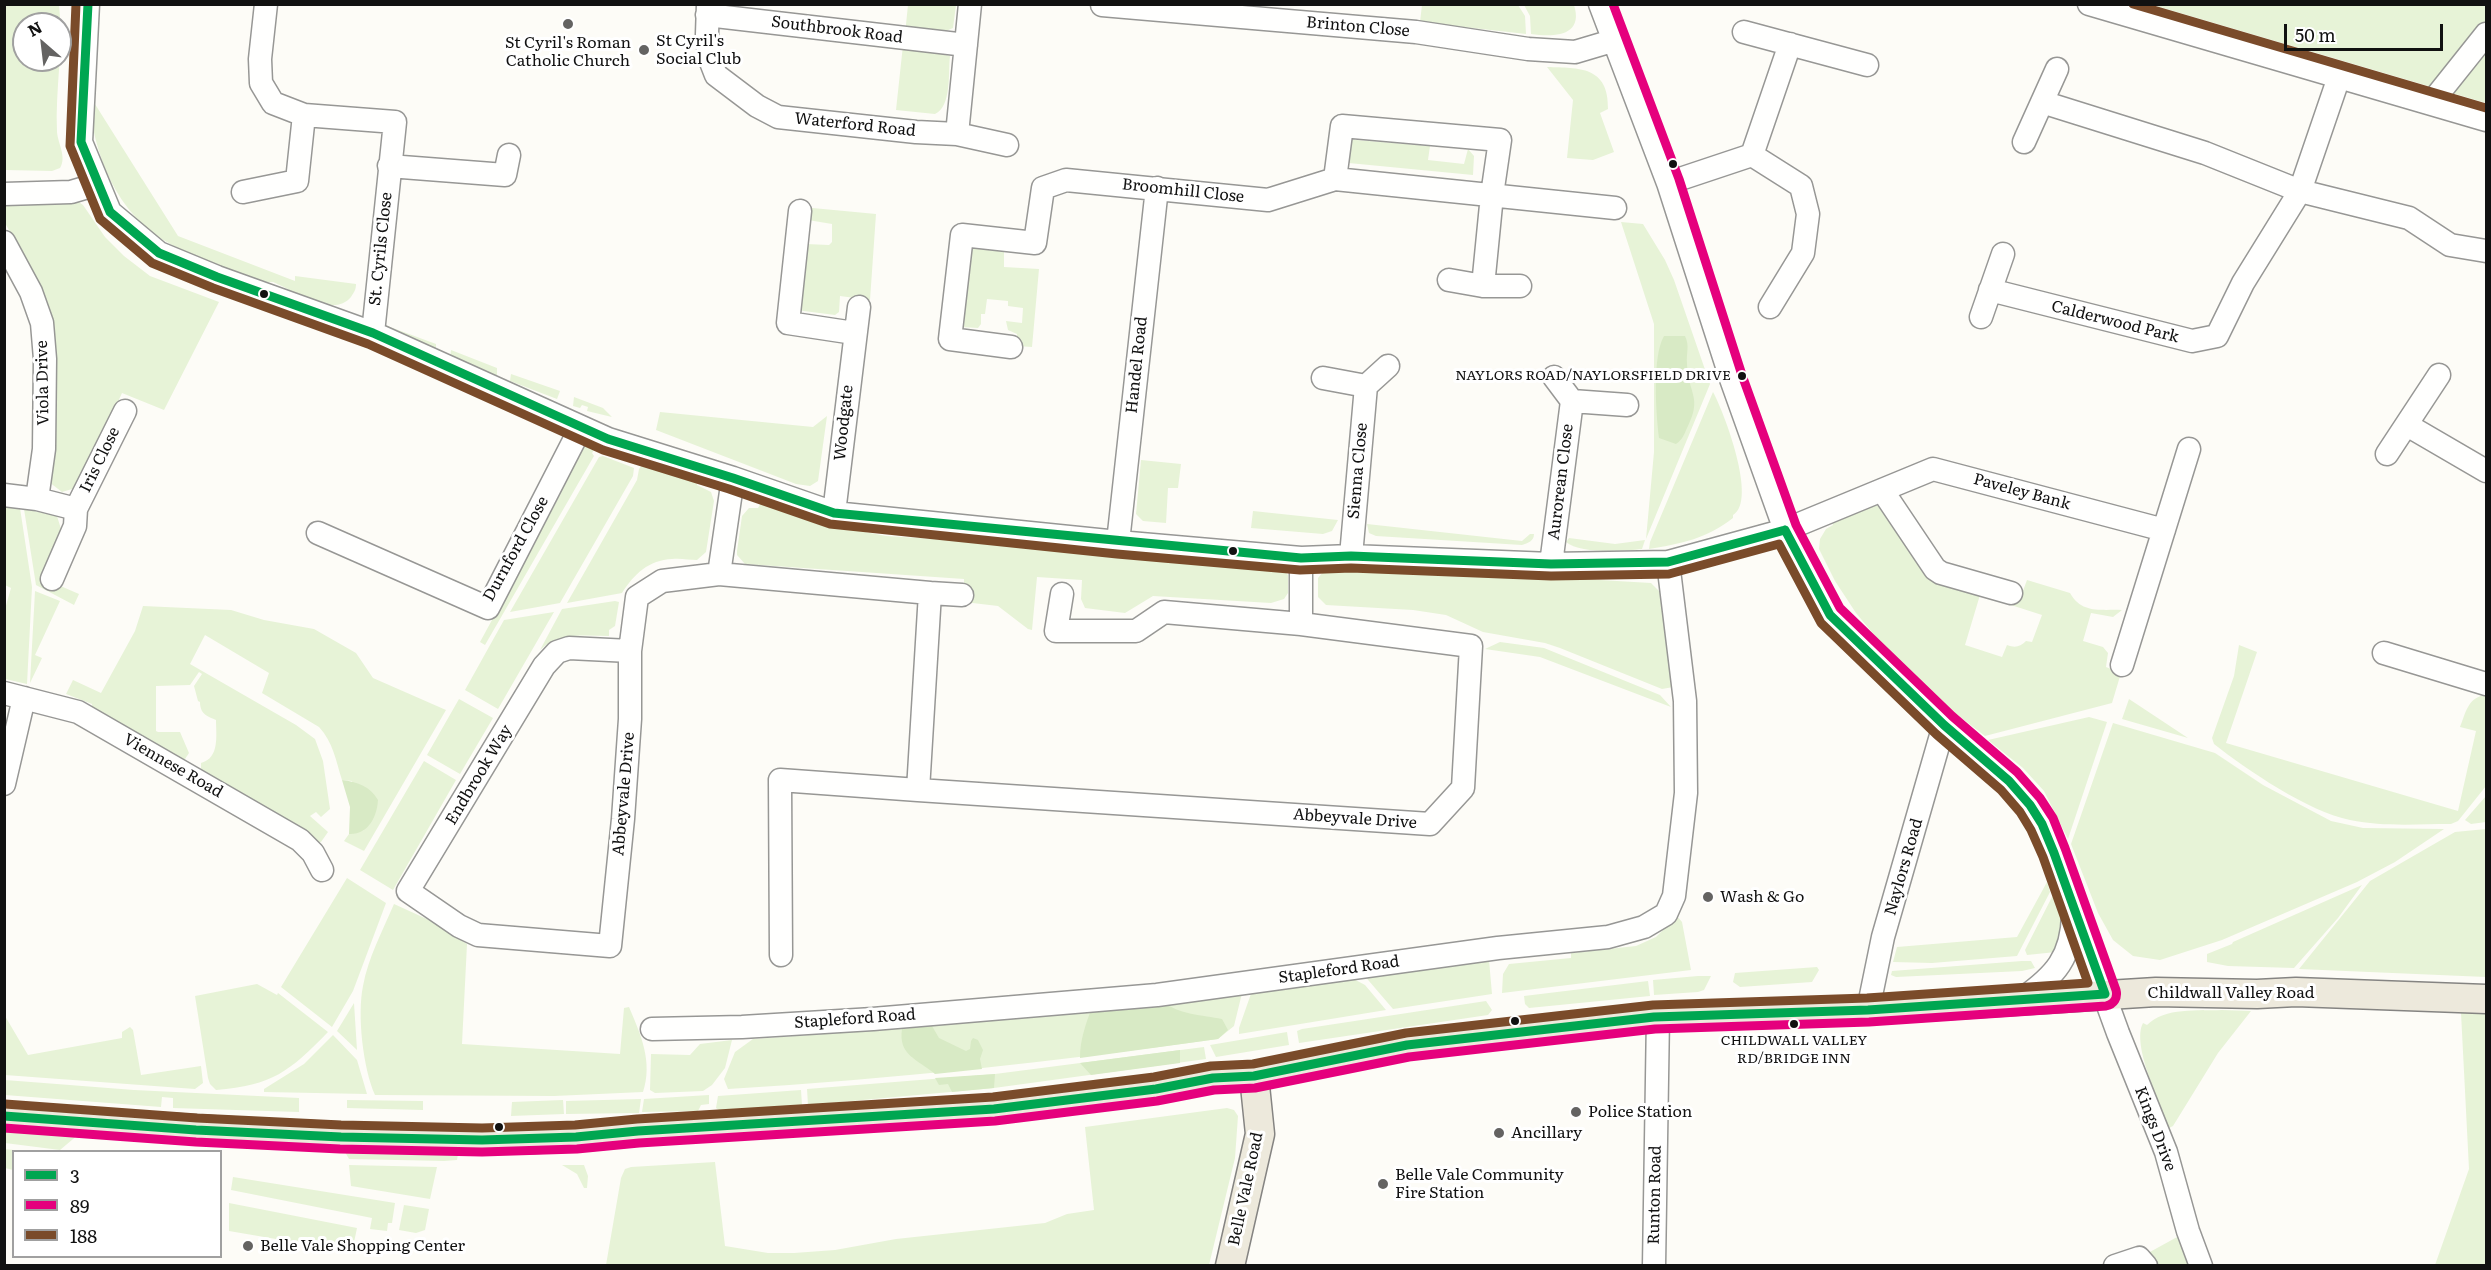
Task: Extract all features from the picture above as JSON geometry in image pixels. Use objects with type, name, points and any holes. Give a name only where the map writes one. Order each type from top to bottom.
[{"type":"main road","name":"Childwall Valley Road","points":[[4,1116],[253,1134],[447,1139],[597,1137],[648,1131],[994,1109],[1156,1089],[1213,1078],[1254,1076],[1407,1045],[1658,1016],[1868,1010],[2156,992],[2257,994],[2296,992],[2487,999]]},
{"type":"main road","name":"Belle Vale Road","points":[[1230,1266],[1260,1134],[1254,1076]]},
{"type":"street","name":"Paveley Bank","points":[[88,4],[81,142],[110,212],[159,253],[217,277],[373,333],[581,427],[636,449],[733,478],[834,513],[1301,558],[1351,556],[1551,564],[1668,562],[1785,530],[1933,469],[2164,530]]},
{"type":"street","name":"St. Cyrils Close","points":[[266,4],[260,59],[261,83],[273,103],[304,116],[395,122],[373,333]]},
{"type":"street","points":[[957,134],[970,4]]},
{"type":"street","points":[[1600,4],[1612,41],[1668,183],[1731,379],[1785,530],[1830,615],[1944,725],[2009,781],[2030,805],[2042,824],[2105,994]]},
{"type":"street","points":[[2089,4],[2487,120]]},
{"type":"street","name":"Brinton Close","points":[[1102,5],[1416,32],[1528,49],[1575,52],[1612,41]]},
{"type":"street","name":"Southbrook Road","points":[[757,106],[716,75],[709,57],[707,10],[966,45]]},
{"type":"street","points":[[1744,32],[1867,65]]},
{"type":"street","points":[[2431,103],[2487,34]]},
{"type":"street","points":[[1752,155],[1790,44]]},
{"type":"street","points":[[2024,142],[2057,69]]},
{"type":"street","name":"Calderwood Park","points":[[1990,290],[2192,341],[2217,336],[2243,283],[2300,191],[2339,77]]},
{"type":"street","points":[[2042,102],[2205,153],[2300,191],[2409,218],[2450,245],[2487,251]]},
{"type":"street","name":"Waterford Road","points":[[757,106],[778,117],[916,132],[957,134],[1007,145]]},
{"type":"street","points":[[243,192],[305,184],[304,116]]},
{"type":"street","points":[[1335,179],[1342,126],[1500,140],[1483,285]]},
{"type":"street","points":[[1668,183],[1752,155]]},
{"type":"street","points":[[1752,155],[1801,186],[1808,214],[1803,253],[1770,307]]},
{"type":"street","points":[[390,166],[512,170]]},
{"type":"street","name":"Broomhill Close","points":[[1011,347],[950,339],[962,235],[1035,243],[1043,188],[1066,180],[1268,200],[1335,179],[1615,208]]},
{"type":"street","points":[[4,194],[70,192],[98,184]]},
{"type":"street","name":"Handel Road","points":[[1118,542],[1157,188]]},
{"type":"street","points":[[800,211],[788,323],[854,333]]},
{"type":"street","name":"Viola Drive","points":[[4,242],[31,292],[42,323],[45,359],[44,449],[37,499]]},
{"type":"street","points":[[1981,318],[2003,254]]},
{"type":"street","points":[[1449,280],[1483,285],[1520,286]]},
{"type":"street","name":"Woodgate","points":[[834,513],[854,333],[859,307]]},
{"type":"street","points":[[1323,378],[1366,386],[1388,366]]},
{"type":"street","points":[[2387,454],[2439,375]]},
{"type":"street","name":"Aurorean Close","points":[[1551,564],[1572,401],[1554,377]]},
{"type":"street","name":"Sienna Close","points":[[1351,556],[1366,386]]},
{"type":"street","name":"Aurorean Close","points":[[1572,401],[1627,405]]},
{"type":"street","name":"Iris Close","points":[[52,579],[75,526],[76,509],[124,411]]},
{"type":"street","points":[[2407,425],[2487,471]]},
{"type":"street","name":"Durnford Close","points":[[318,533],[488,608],[581,427]]},
{"type":"street","points":[[2122,665],[2188,449]]},
{"type":"street","points":[[719,574],[733,478]]},
{"type":"street","points":[[1882,490],[1935,568],[1941,573],[2011,593]]},
{"type":"street","points":[[4,495],[37,499]]},
{"type":"street","name":"Iris Close","points":[[37,499],[76,509]]},
{"type":"street","points":[[1301,558],[1301,624]]},
{"type":"street","name":"Stapleford Road","points":[[652,1029],[742,1027],[873,1019],[1156,995],[1487,949],[1608,936],[1644,927],[1666,914],[1674,896],[1686,793],[1684,701],[1668,562]]},
{"type":"street","name":"Abbeyvale Drive","points":[[478,935],[610,946],[627,752],[630,651],[637,597],[662,581],[719,574],[962,595]]},
{"type":"street","points":[[918,790],[930,593]]},
{"type":"street","name":"Abbeyvale Drive","points":[[781,956],[780,780],[1430,824],[1463,788],[1471,646],[1301,624],[1164,612],[1136,631],[1056,632],[1062,594]]},
{"type":"street","name":"Endbrook Way","points":[[478,935],[459,926],[408,891],[544,666],[557,652],[569,648],[630,651]]},
{"type":"street","points":[[2384,653],[2487,684]]},
{"type":"street","points":[[4,784],[14,695]]},
{"type":"street","name":"Viennese Road","points":[[14,695],[78,712],[290,834],[307,846],[322,870]]},
{"type":"street","name":"Naylors Road","points":[[1868,1010],[1883,937],[1944,725]]},
{"type":"street","points":[[2022,999],[2041,986],[2056,971],[2065,956],[2071,940],[2073,909]]},
{"type":"street","name":"Kings Drive","points":[[2105,994],[2118,1033],[2166,1152],[2200,1266]]},
{"type":"street","name":"Runton Road","points":[[1654,1266],[1658,1016]]},
{"type":"street","points":[[2115,1266],[2139,1258],[2146,1266]]},
{"type":"green space","points":[[5,4],[59,5],[59,12],[12,12],[12,72],[59,72],[57,132],[63,159],[60,168],[52,171],[5,170]]},
{"type":"green space","points":[[908,5],[956,5],[953,28],[941,33],[905,34]]},
{"type":"green space","points":[[1422,5],[1518,5],[1525,16],[1526,34],[1420,22]]},
{"type":"green space","points":[[1524,5],[1574,5],[1575,23],[1571,29],[1557,35],[1531,34],[1530,16]]},
{"type":"green space","points":[[2153,5],[2486,5],[2486,103]]},
{"type":"green space","points":[[903,45],[950,56],[947,97],[935,114],[896,110]]},
{"type":"green space","points":[[1547,67],[1581,69],[1598,77],[1607,95],[1608,109],[1600,113],[1614,152],[1593,160],[1567,158],[1573,100]]},
{"type":"green space","points":[[88,93],[178,236],[295,281],[295,276],[356,284],[351,297],[343,303],[334,305],[313,301],[273,282],[267,282],[195,256],[152,232],[122,200],[110,180],[95,138]]},
{"type":"green space","points":[[1331,138],[1430,146],[1428,160],[1464,164],[1468,149],[1474,156],[1473,175],[1328,161],[1326,160]]},
{"type":"green space","points":[[76,200],[83,205],[105,237],[124,256],[150,276],[219,302],[164,410],[122,393],[79,487],[62,492],[49,482],[35,276],[5,223],[4,202]]},
{"type":"green space","points":[[802,207],[876,214],[870,300],[840,296],[839,312],[835,315],[796,310],[806,244],[829,245],[832,242],[832,224],[808,220]]},
{"type":"green space","points":[[1621,222],[1643,224],[1665,260],[1710,384],[1646,539],[1654,452],[1654,324]]},
{"type":"green space","points":[[970,245],[1004,250],[1004,267],[1039,269],[1032,347],[1017,346],[1017,334],[1008,330],[1006,321],[1022,323],[1023,308],[1008,306],[1008,301],[987,299],[985,314],[981,314],[981,324],[978,328],[962,327]]},
{"type":"green space","points":[[382,324],[436,344],[436,352],[395,337]]},
{"type":"green space","points":[[1664,336],[1685,336],[1688,347],[1688,374],[1694,409],[1683,437],[1676,444],[1659,438],[1656,371],[1660,345]]},
{"type":"green space","points":[[451,350],[497,368],[497,376],[450,358]]},
{"type":"green space","points":[[511,374],[560,391],[557,399],[510,381]]},
{"type":"green space","points":[[1713,392],[1731,436],[1741,475],[1740,507],[1733,518],[1714,531],[1683,542],[1649,549],[1650,542]]},
{"type":"green space","points":[[574,397],[603,408],[612,417],[587,411],[588,407],[582,405],[580,408],[573,406]]},
{"type":"green space","points":[[660,412],[813,427],[827,416],[818,481],[810,486],[796,484],[656,430]]},
{"type":"green space","points":[[584,446],[594,450],[592,453],[594,456],[485,645],[480,642],[560,495],[579,451]]},
{"type":"green space","points":[[603,456],[634,468],[633,476],[560,603],[510,612],[599,457]]},
{"type":"green space","points":[[646,459],[698,480],[697,485],[711,492],[714,501],[706,552],[697,560],[672,559],[649,565],[637,574],[622,593],[567,603],[637,480],[639,469]]},
{"type":"green space","points":[[1141,460],[1181,464],[1178,488],[1168,488],[1166,523],[1143,521],[1136,514]]},
{"type":"green space","points":[[5,503],[20,508],[32,587],[27,684],[5,679],[5,609],[11,588],[5,585]]},
{"type":"green space","points":[[761,503],[834,526],[886,536],[1183,554],[1184,562],[1281,567],[1288,575],[1288,593],[1284,599],[1271,603],[1153,596],[1125,613],[1085,608],[1081,599],[1082,580],[1037,577],[1032,630],[998,606],[964,602],[964,579],[745,564],[737,555],[742,516],[749,508],[758,508]]},
{"type":"green space","points":[[1872,504],[1882,507],[1950,578],[2020,599],[2027,580],[2070,593],[2080,604],[2092,609],[2122,610],[2113,617],[2091,613],[2083,641],[2103,647],[2108,653],[2106,667],[2121,673],[2112,703],[1985,736],[1921,687],[1856,613],[1835,581],[1819,549],[1820,539],[1826,529],[1833,525],[1831,521]],"holes":[[[1980,595],[2042,615],[2032,642],[2026,641],[2017,646],[2007,645],[2002,657],[1965,645]]]},
{"type":"green space","points":[[24,509],[57,516],[61,529],[42,578],[79,594],[74,605],[36,585]]},
{"type":"green space","points":[[1253,511],[1338,520],[1332,531],[1323,534],[1251,528]]},
{"type":"green space","points":[[1367,524],[1522,541],[1530,534],[1534,536],[1532,540],[1522,545],[1376,536],[1369,533]]},
{"type":"green space","points":[[1569,538],[1615,544],[1645,540],[1642,549],[1602,551],[1572,546],[1566,542]]},
{"type":"green space","points":[[1344,565],[1651,583],[1662,594],[1679,686],[1662,689],[1560,648],[1545,643],[1483,632],[1446,615],[1413,610],[1326,605],[1318,597],[1318,578],[1323,572],[1341,568]]},
{"type":"green space","points":[[35,591],[60,601],[35,655],[42,658],[30,683]]},
{"type":"green space","points":[[619,602],[615,626],[609,630],[609,636],[564,638],[547,644],[540,650],[562,609]]},
{"type":"green space","points":[[143,606],[231,610],[264,620],[314,629],[356,653],[373,678],[446,710],[364,851],[344,841],[349,834],[364,830],[352,781],[342,780],[334,752],[324,733],[319,727],[262,693],[269,673],[205,635],[190,664],[296,725],[315,739],[323,761],[330,809],[321,817],[316,812],[310,816],[328,832],[321,842],[316,842],[201,771],[201,763],[211,756],[216,745],[216,720],[205,714],[198,701],[194,686],[202,674],[199,672],[190,685],[156,686],[156,731],[180,732],[189,753],[185,759],[181,760],[92,710],[92,704],[66,694],[73,680],[101,693],[135,631]]},
{"type":"green space","points":[[554,612],[498,709],[465,690],[504,620]]},
{"type":"green space","points":[[1500,642],[1544,648],[1660,695],[1671,707],[1540,657],[1485,649]]},
{"type":"green space","points":[[2239,645],[2257,652],[2226,743],[2458,811],[2476,731],[2460,727],[2471,702],[2486,695],[2486,786],[2458,821],[2451,824],[2413,825],[2375,824],[2334,816],[2279,789],[2214,744],[2212,738],[2234,676]]},
{"type":"green space","points":[[459,699],[493,718],[460,774],[427,755]]},
{"type":"green space","points":[[2129,699],[2188,738],[2122,719]]},
{"type":"green space","points":[[2089,717],[2107,722],[2068,839],[2044,791],[2023,768],[1988,740]]},
{"type":"green space","points":[[2113,723],[2215,753],[2263,785],[2331,821],[2363,828],[2444,829],[2395,862],[2357,882],[2222,940],[2160,960],[2133,956],[2113,940],[2098,913],[2071,844]]},
{"type":"green space","points":[[424,761],[456,780],[393,890],[360,870]]},
{"type":"green space","points":[[342,780],[363,786],[371,791],[378,800],[376,813],[370,824],[356,834],[349,834],[350,807]]},
{"type":"green space","points":[[2486,796],[2486,822],[2471,824],[2465,820]]},
{"type":"green space","points":[[2486,829],[2486,977],[2299,969],[2370,881],[2455,832]]},
{"type":"green space","points":[[347,878],[386,903],[353,991],[332,1027],[281,987]]},
{"type":"green space","points":[[2047,882],[2050,892],[2017,956],[1932,963],[1893,962],[1897,947],[2017,937]]},
{"type":"green space","points":[[2362,885],[2338,918],[2294,968],[2228,966],[2207,962],[2207,954]]},
{"type":"green space","points":[[2055,891],[2064,918],[2056,952],[2027,955],[2025,950]]},
{"type":"green space","points":[[394,904],[429,920],[467,944],[462,1044],[620,1054],[624,1008],[629,1007],[646,1059],[646,1081],[643,1092],[554,1096],[375,1095],[364,1056],[361,998],[368,965]]},
{"type":"green space","points":[[1677,916],[1682,922],[1691,970],[1502,993],[1503,974],[1509,964],[1571,958],[1571,953],[1636,946],[1656,937]]},
{"type":"green space","points":[[1489,960],[1492,994],[1393,1009],[1363,974]]},
{"type":"green space","points":[[2031,961],[2035,968],[2022,971],[1896,977],[1891,975],[1892,971]]},
{"type":"green space","points":[[1817,967],[1819,970],[1812,982],[1740,987],[1733,982],[1735,973]]},
{"type":"green space","points":[[1348,976],[1365,985],[1386,1010],[1239,1034],[1253,988]]},
{"type":"green space","points":[[1711,976],[1704,990],[1654,995],[1653,980]]},
{"type":"green space","points":[[1648,981],[1650,996],[1529,1008],[1525,1004],[1524,996]]},
{"type":"green space","points":[[257,984],[277,995],[278,993],[328,1032],[302,1057],[279,1074],[252,1084],[216,1090],[208,1078],[195,996]]},
{"type":"green space","points":[[1243,989],[1234,1026],[1218,1039],[1035,1062],[851,1080],[728,1089],[724,1079],[735,1052],[753,1039],[998,1019],[1121,1006]]},
{"type":"green space","points":[[1163,1001],[1183,1012],[1222,1019],[1228,1030],[1218,1039],[1080,1058],[1083,1034],[1091,1010]]},
{"type":"green space","points":[[1486,1001],[1492,1010],[1488,1015],[1299,1043],[1297,1031],[1302,1029]]},
{"type":"green space","points":[[354,1003],[357,1050],[337,1031]]},
{"type":"green space","points":[[2251,1011],[2218,1053],[2173,1126],[2169,1128],[2144,1060],[2140,1033],[2143,1023],[2147,1025],[2154,1019],[2172,1013]]},
{"type":"green space","points":[[2461,1013],[2486,1014],[2486,1265],[2435,1265],[2469,1169]]},
{"type":"green space","points":[[5,1016],[28,1055],[122,1038],[122,1032],[130,1027],[133,1030],[141,1075],[201,1066],[203,1083],[195,1089],[5,1075]]},
{"type":"green space","points":[[932,1026],[939,1038],[966,1051],[970,1049],[973,1038],[978,1040],[983,1050],[980,1059],[982,1069],[935,1074],[910,1056],[903,1045],[902,1029]]},
{"type":"green space","points":[[1287,1032],[1289,1045],[1216,1057],[1210,1045]]},
{"type":"green space","points":[[333,1035],[357,1060],[367,1094],[264,1092],[264,1089],[304,1064]]},
{"type":"green space","points":[[732,1040],[725,1068],[712,1085],[703,1091],[655,1093],[650,1090],[651,1054],[690,1055],[700,1044]]},
{"type":"green space","points":[[1204,1047],[1206,1059],[994,1088],[808,1105],[807,1089],[995,1074]]},
{"type":"green space","points":[[1180,1050],[1180,1063],[1091,1075],[1080,1063]]},
{"type":"green space","points":[[995,1074],[994,1088],[952,1092],[948,1084],[939,1085],[935,1078]]},
{"type":"green space","points":[[5,1080],[134,1090],[299,1098],[299,1112],[173,1108],[173,1098],[162,1097],[161,1107],[5,1095]]},
{"type":"green space","points":[[801,1090],[802,1105],[719,1110],[716,1108],[718,1096]]},
{"type":"green space","points":[[709,1095],[709,1104],[701,1105],[698,1111],[642,1112],[644,1099]]},
{"type":"green space","points":[[641,1099],[639,1113],[566,1114],[566,1101]]},
{"type":"green space","points":[[347,1100],[423,1101],[423,1110],[347,1108]]},
{"type":"green space","points":[[563,1100],[564,1114],[511,1116],[512,1102]]},
{"type":"green space","points":[[1227,1108],[1234,1110],[1238,1116],[1235,1158],[1209,1265],[606,1265],[621,1178],[625,1169],[631,1167],[715,1162],[725,1246],[768,1253],[835,1250],[896,1239],[1045,1223],[1067,1214],[1094,1210],[1085,1127]]},
{"type":"green space","points":[[5,1125],[79,1134],[60,1150],[5,1143]]},
{"type":"green space","points":[[348,1146],[561,1148],[547,1154],[458,1154],[457,1160],[444,1161],[349,1159],[345,1152]]},
{"type":"green space","points":[[4,1149],[14,1150],[12,1150],[12,1170],[5,1168]]},
{"type":"green space","points":[[349,1165],[437,1167],[430,1199],[351,1186]]},
{"type":"green space","points":[[562,1165],[584,1165],[588,1176],[587,1188],[584,1188],[577,1174]]},
{"type":"green space","points":[[233,1177],[395,1203],[392,1223],[388,1223],[387,1231],[370,1229],[372,1218],[231,1190]]},
{"type":"green space","points":[[229,1203],[357,1228],[352,1252],[229,1231]]},
{"type":"green space","points":[[404,1205],[429,1209],[425,1230],[416,1233],[399,1230]]},
{"type":"green space","points":[[2188,1231],[2200,1265],[2146,1265],[2139,1258]]},
{"type":"transit line","name":"188","points":[[5,1104],[197,1118],[341,1125],[482,1128],[575,1125],[637,1119],[993,1097],[1154,1077],[1211,1066],[1253,1064],[1406,1033],[1653,1005],[1867,998],[2088,983],[2043,857],[2020,812],[2001,790],[1936,734],[1821,623],[1779,544],[1669,574],[1551,576],[1351,568],[1300,570],[1117,554],[830,524],[729,489],[603,450],[368,344],[213,288],[152,263],[100,219],[70,146],[76,4]]},
{"type":"transit line","name":"3","points":[[88,4],[81,142],[110,212],[159,253],[217,277],[373,333],[608,439],[733,478],[834,513],[1301,558],[1351,556],[1551,564],[1668,562],[1785,530]]},
{"type":"transit line","name":"89","points":[[4,1128],[196,1142],[340,1149],[482,1152],[577,1149],[639,1143],[995,1121],[1157,1101],[1214,1090],[1255,1088],[1409,1057],[1655,1029],[1869,1022],[2111,1004],[2116,998],[2116,990],[2065,848],[2053,818],[2040,798],[2017,772],[1952,716],[1840,608],[1796,525],[1742,375],[1679,179],[1613,4]]},
{"type":"transit line","name":"188","points":[[2133,4],[2486,108]]},
{"type":"transit line","name":"3","points":[[4,1116],[196,1130],[341,1137],[482,1140],[576,1137],[638,1131],[994,1109],[1156,1089],[1213,1078],[1254,1076],[1407,1045],[1654,1017],[1868,1010],[2105,994],[2054,853],[2042,824],[2030,805],[2009,781],[1944,725],[1830,615],[1785,530]]},
{"type":"place","name":"St Cyril's Roman Catholic Church","points":[[568,24]]},
{"type":"place","name":"St Cyril's Social Club","points":[[644,50]]},
{"type":"place","name":"NAYLORS ROAD/NAYLORSFIELD DRIVE","points":[[1742,376]]},
{"type":"place","name":"Wash & Go","points":[[1708,897]]},
{"type":"place","name":"CHILDWALL VALLEY RD/BRIDGE INN","points":[[1794,1024]]},
{"type":"place","name":"Police Station","points":[[1576,1112]]},
{"type":"place","name":"Ancillary","points":[[1499,1133]]},
{"type":"place","name":"Belle Vale Community Fire Station","points":[[1383,1184]]},
{"type":"place","name":"Belle Vale Shopping Center","points":[[248,1246]]}]
